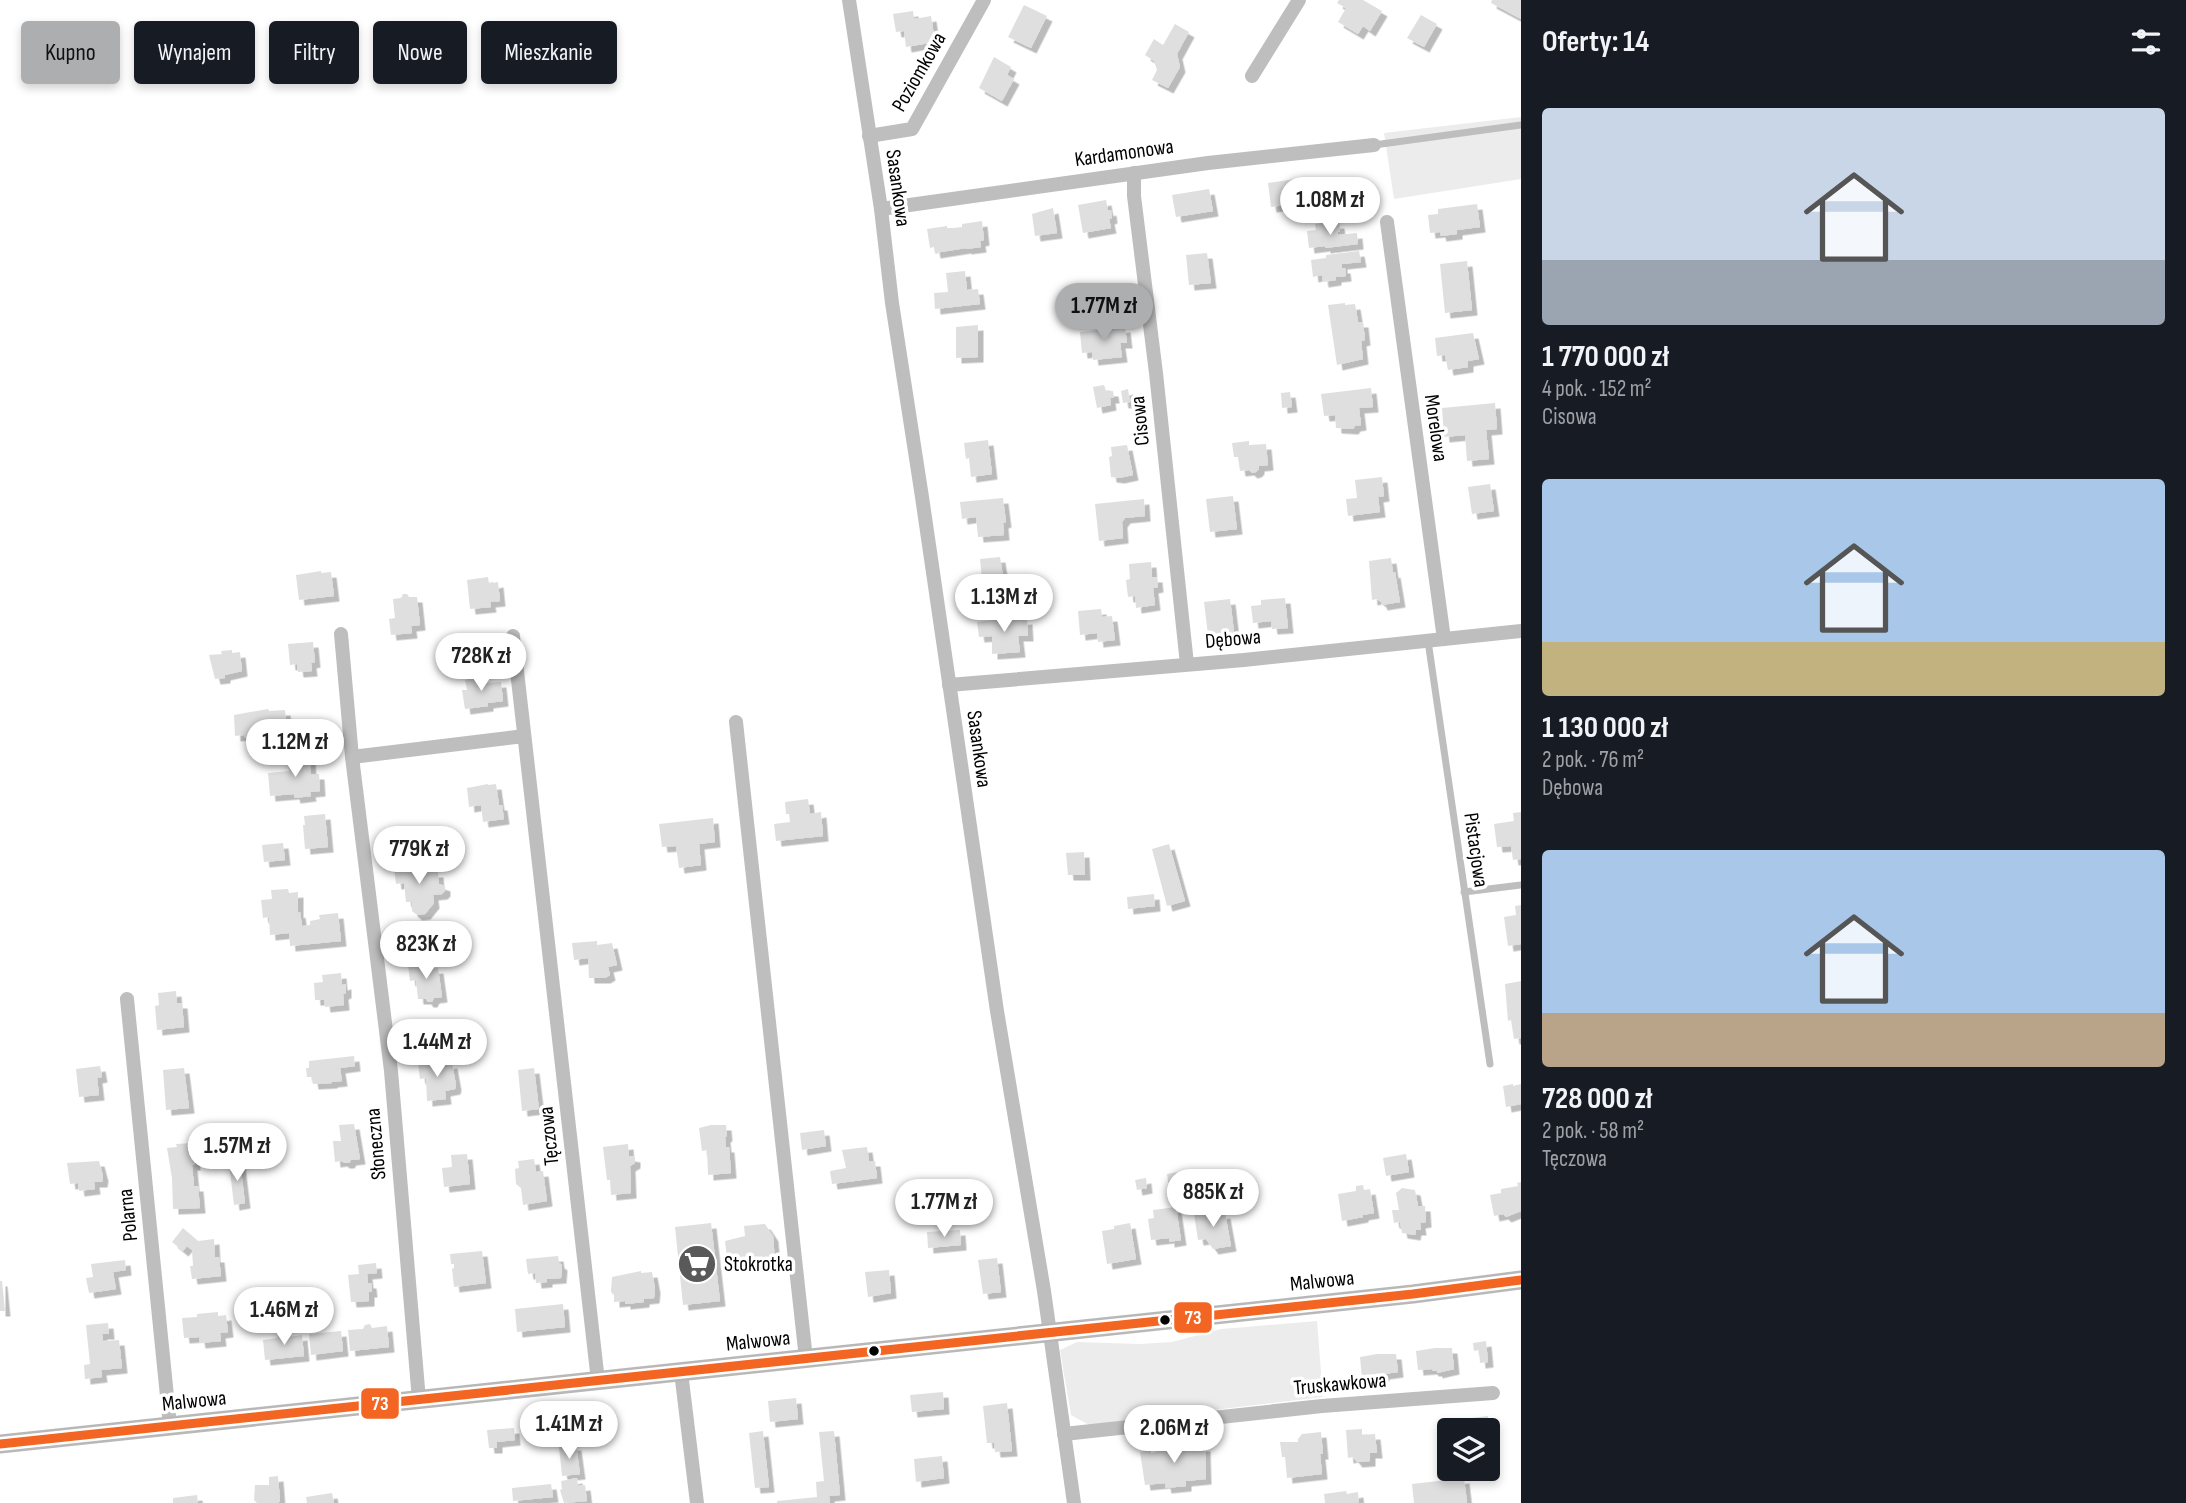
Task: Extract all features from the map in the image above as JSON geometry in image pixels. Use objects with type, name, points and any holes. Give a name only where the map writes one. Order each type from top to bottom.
[{"type":"street","name":"Sasankowa","points":[[849,0],[997,1011],[1031,1213],[1074,1503]]},
{"type":"street","name":"Poziomkowa","points":[[869,136],[912,129],[984,0]]},
{"type":"street","points":[[1252,76],[1299,0]]},
{"type":"street","name":"Kardamonowa","points":[[881,209],[1133,173],[1374,145]]},
{"type":"street","name":"Cisowa","points":[[1133,173],[1186,664]]},
{"type":"street","name":"Morelowa","points":[[1387,222],[1444,639]]},
{"type":"street","name":"Dębowa","points":[[949,684],[1244,660],[1521,631]]},
{"type":"street","name":"Słoneczna","points":[[341,634],[352,757],[391,1071],[419,1400]]},
{"type":"street","name":"Tęczowa","points":[[513,636],[598,1381]]},
{"type":"street","points":[[736,722],[806,1359]]},
{"type":"street","points":[[352,757],[524,736]]},
{"type":"street","name":"Polarna","points":[[127,999],[170,1426]]},
{"type":"street","name":"Malwowa","points":[[0,1444],[1458,1289],[1521,1280]]},
{"type":"street","points":[[681,1372],[697,1503]]},
{"type":"street","name":"Truskawkowa","points":[[1065,1434],[1322,1406],[1493,1393]]},
{"type":"lane","points":[[1374,145],[1521,125]]},
{"type":"lane","name":"Pistacjowa","points":[[1428,640],[1490,1064]]},
{"type":"lane","points":[[1464,892],[1521,884]]},
{"type":"shaded area","points":[[1521,117],[1521,179],[1394,199],[1384,133]]},
{"type":"shaded area","points":[[1317,1321],[1323,1397],[1089,1425],[1071,1415],[1060,1350],[1077,1342],[1172,1342],[1221,1329]]},
{"type":"building","points":[[1339,0],[1363,0],[1382,11],[1370,31],[1363,26],[1358,34],[1338,22],[1346,8],[1337,3]]},
{"type":"building","points":[[1492,0],[1521,0],[1521,19],[1491,3]]},
{"type":"building","points":[[1024,5],[1047,16],[1031,48],[1008,37]]},
{"type":"building","points":[[913,11],[914,19],[931,16],[935,42],[906,47],[904,31],[896,32],[893,14]]},
{"type":"building","points":[[1421,15],[1437,24],[1424,47],[1407,38]]},
{"type":"building","points":[[1175,24],[1189,32],[1177,54],[1180,67],[1168,88],[1152,80],[1157,70],[1154,61],[1145,55],[1154,39],[1163,45]]},
{"type":"building","points":[[994,57],[1011,67],[1007,75],[1014,79],[1002,101],[979,88]]},
{"type":"building","points":[[1302,178],[1306,202],[1271,207],[1268,183]]},
{"type":"building","points":[[1209,189],[1213,211],[1176,217],[1172,195]]},
{"type":"building","points":[[1106,200],[1108,211],[1111,210],[1111,228],[1083,233],[1078,205]]},
{"type":"building","points":[[1477,204],[1480,227],[1457,230],[1457,234],[1441,236],[1440,232],[1430,233],[1428,215],[1438,214],[1438,209]]},
{"type":"building","points":[[1053,208],[1057,233],[1035,236],[1032,214]]},
{"type":"building","points":[[982,221],[984,240],[980,241],[981,247],[935,253],[934,247],[930,248],[927,229],[962,227],[962,224]]},
{"type":"building","points":[[1339,223],[1338,235],[1357,233],[1358,244],[1309,248],[1307,231],[1316,230],[1315,224]]},
{"type":"building","points":[[1359,251],[1361,262],[1342,264],[1346,276],[1323,282],[1322,275],[1313,277],[1311,260],[1326,258],[1326,255]]},
{"type":"building","points":[[1207,253],[1211,283],[1189,285],[1186,255]]},
{"type":"building","points":[[1467,261],[1472,310],[1445,313],[1440,264]]},
{"type":"building","points":[[965,271],[967,290],[978,289],[980,304],[935,309],[934,293],[948,292],[946,273]]},
{"type":"building","points":[[1355,304],[1358,322],[1363,322],[1363,359],[1337,365],[1328,305]]},
{"type":"building","points":[[978,325],[978,357],[956,358],[956,327]]},
{"type":"building","points":[[1125,327],[1127,343],[1120,343],[1122,357],[1093,360],[1092,352],[1082,353],[1080,332]]},
{"type":"building","points":[[1473,333],[1479,359],[1468,361],[1468,367],[1448,370],[1445,355],[1437,356],[1435,338]]},
{"type":"building","points":[[1104,385],[1106,391],[1113,391],[1114,398],[1110,398],[1111,405],[1097,408],[1093,387]]},
{"type":"building","points":[[1371,388],[1373,407],[1359,408],[1361,425],[1353,429],[1336,428],[1335,415],[1324,416],[1321,394]]},
{"type":"building","points":[[1128,389],[1130,402],[1123,403],[1121,391]]},
{"type":"building","points":[[1290,392],[1292,407],[1282,408],[1281,393]]},
{"type":"building","points":[[1495,403],[1497,429],[1486,430],[1489,459],[1467,461],[1465,435],[1444,437],[1442,408]]},
{"type":"building","points":[[988,440],[992,474],[971,477],[964,443]]},
{"type":"building","points":[[1249,441],[1249,445],[1266,444],[1268,465],[1259,466],[1256,472],[1252,473],[1249,470],[1240,471],[1232,443]]},
{"type":"building","points":[[1127,445],[1133,475],[1111,477],[1111,447]]},
{"type":"building","points":[[1382,477],[1384,496],[1378,497],[1380,512],[1348,516],[1346,499],[1357,498],[1355,480]]},
{"type":"building","points":[[1490,484],[1494,511],[1472,514],[1468,487]]},
{"type":"building","points":[[1233,496],[1237,529],[1210,532],[1206,499]]},
{"type":"building","points":[[1003,498],[1006,522],[1003,523],[1004,535],[978,537],[976,517],[962,519],[960,502]]},
{"type":"building","points":[[1144,499],[1145,516],[1125,518],[1122,522],[1123,538],[1099,541],[1095,504]]},
{"type":"building","points":[[1000,557],[1006,597],[979,599],[979,590],[983,589],[980,559]]},
{"type":"building","points":[[1391,558],[1400,602],[1382,605],[1377,599],[1372,600],[1369,561]]},
{"type":"building","points":[[1151,562],[1152,577],[1157,577],[1158,587],[1153,588],[1155,605],[1136,608],[1135,596],[1128,597],[1126,580],[1130,579],[1129,564]]},
{"type":"building","points":[[331,572],[334,596],[299,600],[296,575]]},
{"type":"building","points":[[488,577],[489,584],[498,582],[500,601],[490,602],[491,607],[470,609],[467,580]]},
{"type":"building","points":[[403,594],[417,597],[420,625],[411,626],[412,633],[391,635],[389,619],[395,618],[393,599],[401,598]]},
{"type":"building","points":[[1285,598],[1288,628],[1272,629],[1271,621],[1253,623],[1251,606],[1261,605],[1261,600]]},
{"type":"building","points":[[1230,599],[1234,632],[1208,635],[1204,602]]},
{"type":"building","points":[[1101,609],[1102,617],[1112,616],[1115,640],[1098,642],[1097,633],[1080,635],[1078,611]]},
{"type":"building","points":[[1016,617],[1017,620],[1027,619],[1028,636],[1018,636],[1020,652],[992,654],[992,636],[979,637],[977,622]]},
{"type":"building","points":[[313,642],[315,662],[311,663],[312,671],[298,672],[297,664],[290,665],[288,644]]},
{"type":"building","points":[[232,650],[232,653],[240,652],[242,671],[215,679],[209,655]]},
{"type":"building","points":[[476,676],[479,679],[485,678],[486,683],[501,682],[503,701],[465,709],[462,690],[467,690],[465,680]]},
{"type":"building","points":[[268,709],[285,710],[287,731],[245,738],[244,735],[235,736],[234,715]]},
{"type":"building","points":[[310,754],[311,774],[319,774],[320,791],[310,792],[311,796],[295,798],[294,794],[270,796],[268,773],[289,771],[287,757]]},
{"type":"building","points":[[496,784],[504,819],[483,822],[481,805],[469,807],[467,788]]},
{"type":"building","points":[[808,799],[810,814],[821,812],[823,836],[776,841],[774,824],[790,822],[785,802]]},
{"type":"building","points":[[1521,812],[1521,859],[1513,860],[1511,846],[1497,847],[1494,824],[1514,821],[1513,813]]},
{"type":"building","points":[[325,814],[328,847],[305,849],[304,816]]},
{"type":"building","points":[[713,818],[715,842],[699,844],[701,865],[679,868],[676,846],[662,847],[659,824]]},
{"type":"building","points":[[283,843],[285,860],[264,862],[262,845]]},
{"type":"building","points":[[1169,844],[1185,901],[1167,906],[1152,849]]},
{"type":"building","points":[[1084,852],[1085,875],[1068,875],[1066,853]]},
{"type":"building","points":[[418,864],[418,867],[428,866],[429,872],[438,872],[439,884],[445,886],[445,891],[433,895],[434,903],[425,914],[417,915],[412,911],[412,902],[406,902],[404,883],[396,884],[394,867]]},
{"type":"building","points":[[288,889],[289,893],[298,892],[298,913],[300,912],[302,926],[320,919],[319,915],[338,913],[341,941],[290,946],[289,933],[270,935],[269,917],[263,918],[261,900],[272,899],[271,890]]},
{"type":"building","points":[[1154,894],[1155,906],[1128,909],[1127,897]]},
{"type":"building","points":[[1521,905],[1521,944],[1508,946],[1504,917],[1516,915],[1515,906]]},
{"type":"building","points":[[597,941],[597,945],[612,943],[617,965],[608,967],[610,975],[605,978],[589,978],[588,958],[574,960],[572,943]]},
{"type":"building","points":[[428,962],[429,969],[438,968],[442,997],[434,998],[432,1002],[418,999],[416,980],[410,981],[408,965]]},
{"type":"building","points":[[341,973],[342,985],[346,984],[344,1005],[325,1007],[324,1000],[315,1000],[314,983],[323,982],[322,975]]},
{"type":"building","points":[[1521,981],[1521,1038],[1514,1039],[1511,1020],[1508,1021],[1505,984]]},
{"type":"building","points":[[176,991],[177,1003],[182,1003],[184,1027],[157,1030],[155,1006],[159,1005],[158,993]]},
{"type":"building","points":[[354,1056],[355,1066],[340,1068],[342,1081],[313,1084],[312,1077],[307,1077],[306,1068],[309,1068],[309,1061]]},
{"type":"building","points":[[434,1061],[435,1065],[452,1063],[456,1085],[455,1089],[445,1091],[446,1099],[427,1101],[426,1078],[420,1079],[418,1063]]},
{"type":"building","points":[[100,1066],[102,1077],[97,1078],[99,1095],[79,1097],[76,1069]]},
{"type":"building","points":[[184,1068],[189,1108],[166,1110],[163,1070]]},
{"type":"building","points":[[534,1068],[539,1109],[522,1111],[518,1070]]},
{"type":"building","points":[[1521,1084],[1521,1104],[1506,1107],[1503,1086]]},
{"type":"building","points":[[354,1124],[360,1159],[351,1160],[349,1163],[335,1162],[333,1141],[341,1141],[339,1125]]},
{"type":"building","points":[[726,1125],[726,1147],[729,1147],[731,1173],[708,1175],[707,1150],[702,1151],[699,1128]]},
{"type":"building","points":[[824,1130],[826,1146],[802,1150],[800,1133]]},
{"type":"building","points":[[193,1143],[194,1186],[198,1186],[200,1208],[173,1209],[167,1148],[177,1147],[176,1144]]},
{"type":"building","points":[[628,1144],[629,1156],[635,1157],[635,1163],[630,1166],[631,1193],[611,1195],[603,1147]]},
{"type":"building","points":[[867,1147],[869,1161],[875,1161],[877,1178],[832,1184],[830,1171],[846,1168],[842,1150]]},
{"type":"building","points":[[467,1154],[470,1184],[444,1187],[442,1168],[452,1167],[451,1155]]},
{"type":"building","points":[[1406,1154],[1409,1172],[1386,1176],[1383,1158]]},
{"type":"building","points":[[534,1159],[536,1172],[543,1171],[547,1201],[523,1205],[521,1188],[516,1184],[515,1169],[519,1168],[518,1161]]},
{"type":"building","points":[[99,1161],[103,1176],[102,1182],[94,1182],[95,1189],[79,1191],[78,1183],[70,1184],[67,1163]]},
{"type":"building","points":[[240,1162],[245,1203],[234,1205],[229,1163]]},
{"type":"building","points":[[1178,1172],[1180,1186],[1169,1188],[1167,1174]]},
{"type":"building","points":[[1146,1178],[1147,1188],[1137,1190],[1135,1180]]},
{"type":"building","points":[[1521,1182],[1521,1211],[1506,1217],[1503,1214],[1494,1216],[1490,1195],[1501,1193],[1501,1189],[1518,1186],[1517,1183]]},
{"type":"building","points":[[1363,1185],[1364,1190],[1370,1189],[1374,1213],[1342,1221],[1338,1194],[1356,1191],[1356,1186]]},
{"type":"building","points":[[1402,1188],[1415,1190],[1418,1206],[1425,1206],[1426,1222],[1420,1223],[1421,1230],[1416,1230],[1415,1235],[1402,1233],[1400,1222],[1394,1223],[1392,1210],[1399,1210],[1396,1193]]},
{"type":"building","points":[[1176,1207],[1181,1240],[1151,1240],[1148,1219],[1154,1218],[1153,1210]]},
{"type":"building","points":[[1207,1212],[1208,1215],[1225,1213],[1231,1246],[1213,1249],[1206,1239],[1198,1240],[1194,1214]]},
{"type":"building","name":"Stokrotka","points":[[711,1223],[720,1301],[683,1305],[675,1227]]},
{"type":"building","points":[[1130,1223],[1136,1259],[1107,1264],[1102,1231]]},
{"type":"building","points":[[765,1224],[773,1236],[775,1261],[728,1266],[725,1241],[745,1236],[744,1226]]},
{"type":"building","points":[[183,1228],[198,1241],[214,1239],[215,1257],[219,1257],[221,1276],[192,1279],[192,1250],[187,1246],[183,1251],[172,1242]]},
{"type":"building","points":[[960,1230],[961,1245],[928,1248],[927,1232]]},
{"type":"building","points":[[482,1251],[486,1283],[454,1287],[454,1264],[451,1264],[450,1254]]},
{"type":"building","points":[[558,1256],[562,1265],[561,1278],[536,1283],[535,1273],[528,1274],[526,1259]]},
{"type":"building","points":[[997,1258],[1001,1292],[983,1294],[978,1260]]},
{"type":"building","points":[[125,1260],[126,1270],[113,1272],[116,1289],[89,1293],[86,1278],[93,1277],[91,1264]]},
{"type":"building","points":[[376,1263],[377,1273],[367,1274],[372,1292],[369,1292],[369,1301],[351,1302],[348,1275],[359,1274],[358,1265]]},
{"type":"building","points":[[889,1270],[891,1293],[868,1297],[865,1272]]},
{"type":"building","points":[[641,1271],[652,1272],[654,1298],[625,1304],[625,1301],[614,1302],[611,1292],[612,1277]]},
{"type":"building","points":[[2,1281],[5,1311],[0,1311]]},
{"type":"building","points":[[563,1304],[565,1327],[517,1332],[515,1309]]},
{"type":"building","points":[[218,1312],[218,1316],[226,1315],[228,1332],[220,1333],[221,1341],[200,1343],[199,1337],[184,1338],[182,1318]]},
{"type":"building","points":[[108,1323],[109,1334],[102,1334],[103,1341],[119,1340],[122,1368],[101,1370],[102,1377],[85,1379],[84,1365],[90,1364],[86,1325]]},
{"type":"building","points":[[370,1324],[372,1328],[387,1326],[389,1347],[350,1351],[348,1330],[363,1329]]},
{"type":"building","points":[[341,1331],[343,1351],[311,1355],[309,1334]]},
{"type":"building","points":[[279,1334],[285,1334],[287,1337],[302,1335],[304,1356],[265,1360],[263,1340],[277,1338]]},
{"type":"building","points":[[1486,1341],[1488,1362],[1480,1363],[1479,1350],[1474,1351],[1473,1343]]},
{"type":"building","points":[[1452,1348],[1454,1369],[1437,1373],[1432,1369],[1418,1370],[1416,1351]]},
{"type":"building","points":[[1396,1354],[1398,1372],[1384,1374],[1380,1379],[1362,1379],[1360,1357]]},
{"type":"building","points":[[943,1392],[944,1409],[912,1412],[910,1395]]},
{"type":"building","points":[[796,1398],[798,1419],[770,1422],[768,1401]]},
{"type":"building","points":[[1007,1403],[1012,1451],[995,1452],[994,1443],[987,1443],[983,1406]]},
{"type":"building","points":[[514,1428],[515,1440],[497,1442],[497,1448],[489,1448],[487,1430]]},
{"type":"building","points":[[1362,1429],[1362,1435],[1375,1434],[1377,1453],[1370,1453],[1370,1461],[1357,1462],[1353,1457],[1348,1458],[1346,1430]]},
{"type":"building","points":[[763,1431],[769,1487],[755,1488],[749,1433]]},
{"type":"building","points":[[834,1431],[840,1495],[829,1496],[830,1503],[777,1503],[817,1497],[816,1482],[824,1481],[819,1432]]},
{"type":"building","points":[[1321,1432],[1322,1474],[1287,1478],[1280,1442],[1298,1442],[1302,1434]]},
{"type":"building","points":[[1188,1443],[1189,1449],[1194,1448],[1193,1446],[1205,1446],[1206,1479],[1186,1481],[1186,1486],[1166,1488],[1165,1483],[1145,1485],[1140,1452],[1151,1450],[1151,1453],[1156,1452],[1155,1447]]},
{"type":"building","points":[[576,1445],[580,1474],[562,1476],[559,1447]]},
{"type":"building","points":[[942,1456],[944,1478],[916,1482],[914,1459]]},
{"type":"building","points":[[278,1476],[280,1501],[257,1503],[254,1500],[255,1485],[269,1485],[269,1477]]},
{"type":"building","points":[[577,1478],[578,1486],[585,1485],[587,1501],[564,1503],[560,1490],[561,1481]]},
{"type":"building","points":[[1464,1481],[1467,1503],[1414,1503],[1412,1484]]},
{"type":"building","points":[[551,1484],[553,1497],[513,1501],[512,1488]]},
{"type":"building","points":[[1346,1491],[1347,1494],[1358,1492],[1359,1503],[1325,1503],[1324,1494]]},
{"type":"building","points":[[332,1493],[334,1503],[307,1503],[306,1497]]},
{"type":"building","points":[[197,1495],[198,1503],[173,1503],[173,1498]]},
{"type":"transit line","name":"73","points":[[0,1444],[1413,1294],[1521,1280]]},
{"type":"place","name":"Stokrotka","points":[[697,1264]]}]
